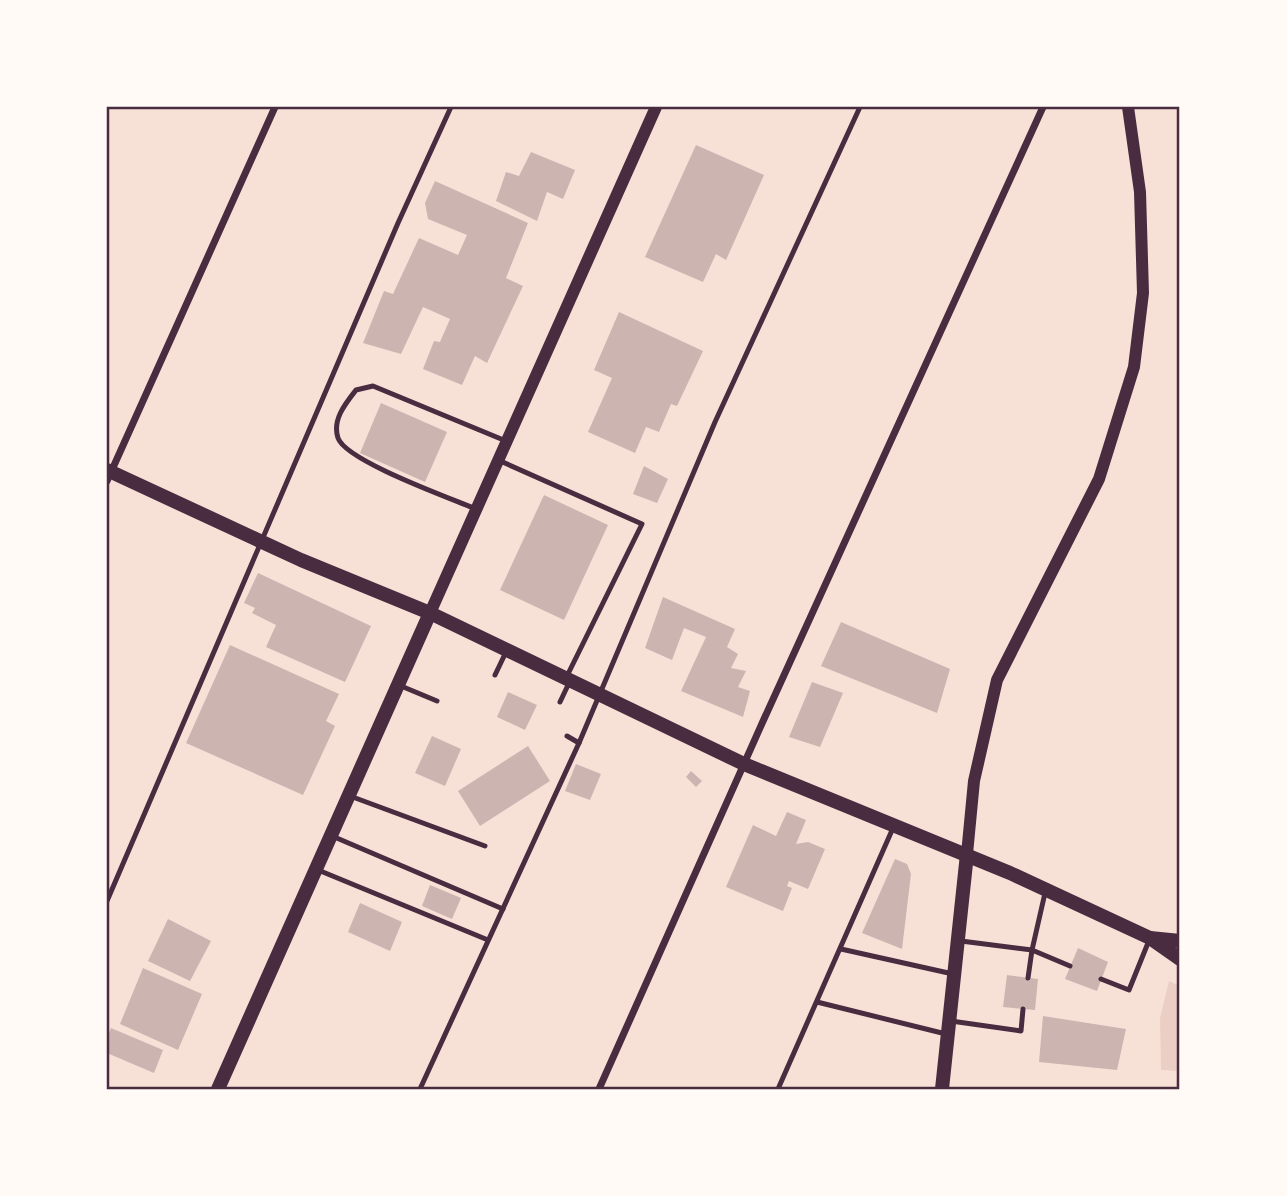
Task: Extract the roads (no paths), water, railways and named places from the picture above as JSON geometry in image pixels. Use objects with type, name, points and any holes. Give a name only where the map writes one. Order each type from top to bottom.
[{"type":"main road","points":[[108,474],[301,560],[430,613],[744,764],[967,854],[1150,938],[1180,959]]},
{"type":"main road","points":[[218,1089],[430,613]]},
{"type":"main road","points":[[942,1089],[967,854]]},
{"type":"main road","points":[[1150,938],[1180,941]]},
{"type":"street","points":[[108,474],[275,107]]},
{"type":"street","points":[[430,613],[656,107]]},
{"type":"street","points":[[599,1089],[1043,107]]},
{"type":"street","points":[[967,854],[974,781],[998,680],[1099,479],[1134,367],[1143,293],[1140,192],[1128,107]]},
{"type":"lane","points":[[107,901],[398,223],[451,107]]},
{"type":"lane","points":[[420,1089],[579,743],[715,422],[860,107]]},
{"type":"lane","points":[[476,509],[355,456],[338,440],[339,415],[356,390],[373,386],[506,441]]},
{"type":"lane","points":[[498,460],[642,524],[568,679],[560,702]]},
{"type":"lane","points":[[495,674],[507,650]]},
{"type":"lane","points":[[398,684],[437,701]]},
{"type":"lane","points":[[568,736],[579,743]]},
{"type":"lane","points":[[348,795],[485,846]]},
{"type":"lane","points":[[778,1089],[894,825]]},
{"type":"lane","points":[[330,836],[503,909]]},
{"type":"lane","points":[[316,869],[488,940]]},
{"type":"lane","points":[[1028,978],[1045,890]]},
{"type":"lane","points":[[1101,979],[1129,990],[1150,938]]},
{"type":"lane","points":[[956,940],[1032,950],[1070,966]]},
{"type":"lane","points":[[841,949],[953,974]]},
{"type":"lane","points":[[817,1002],[947,1027],[1021,1031],[1023,1009]]}]
